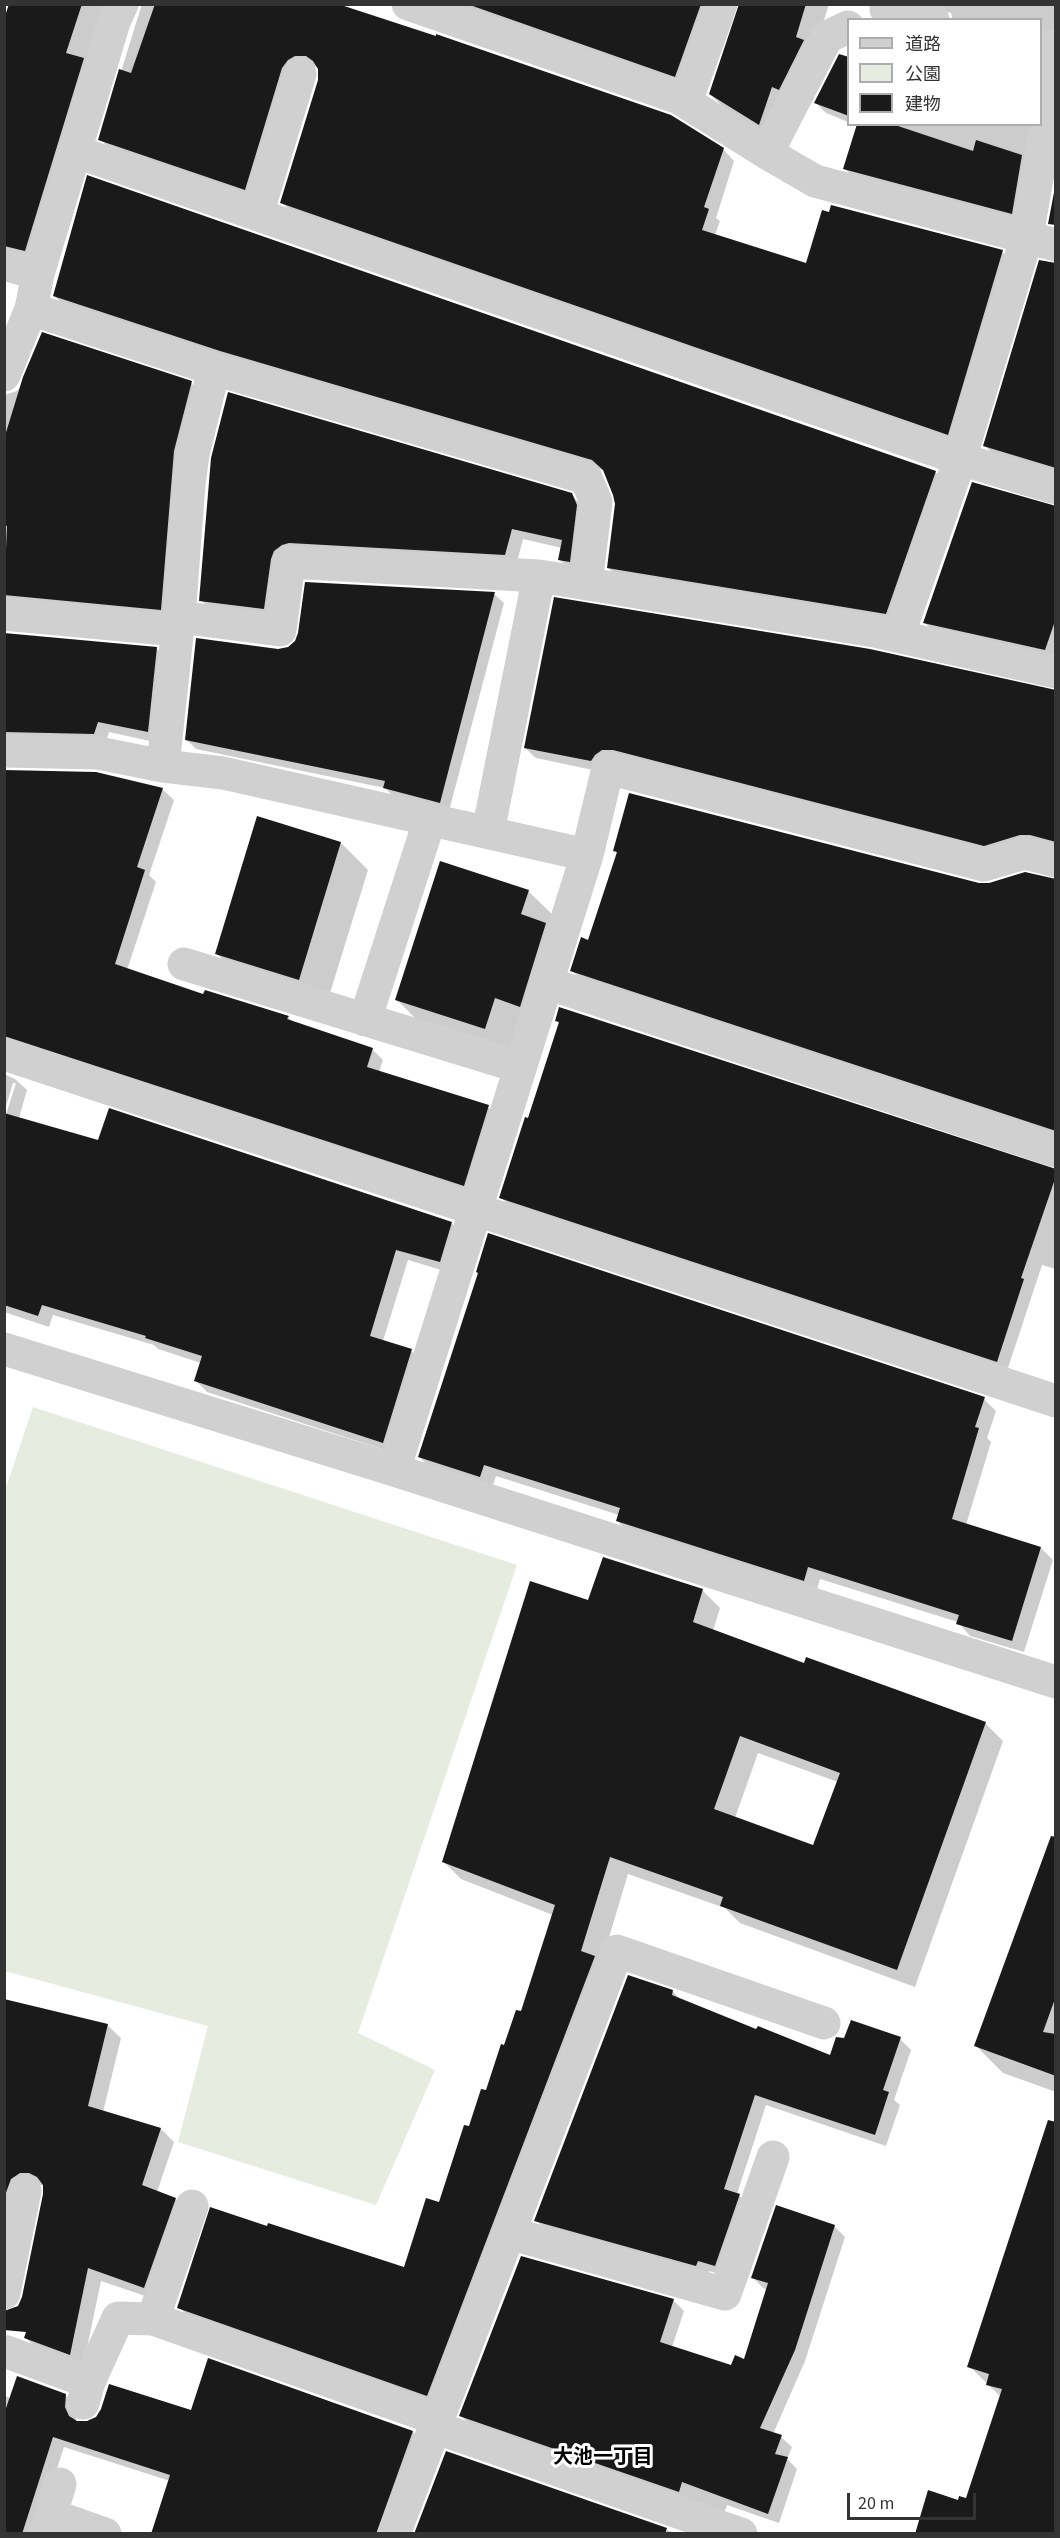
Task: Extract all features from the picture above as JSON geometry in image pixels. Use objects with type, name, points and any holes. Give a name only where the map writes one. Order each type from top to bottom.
[{"type":"street","points":[[4,375],[31,309],[38,274],[77,152],[114,22],[122,4]]},
{"type":"street","points":[[408,4],[686,102],[815,181],[1041,241]]},
{"type":"street","points":[[686,102],[721,4]]},
{"type":"street","points":[[879,11],[921,18]]},
{"type":"street","points":[[767,153],[827,37],[847,28]]},
{"type":"street","points":[[898,636],[960,459],[1041,241],[1056,70]]},
{"type":"street","points":[[257,214],[300,74]]},
{"type":"street","points":[[77,152],[960,459],[1056,488]]},
{"type":"street","points":[[4,264],[38,274]]},
{"type":"street","points":[[31,309],[214,369],[586,478],[596,502],[586,584]]},
{"type":"street","points":[[163,766],[178,624],[189,484],[214,369]]},
{"type":"street","points":[[4,614],[280,630],[289,562],[539,576],[898,636],[1056,672]]},
{"type":"street","points":[[489,832],[539,576]]},
{"type":"street","points":[[4,751],[98,753],[163,766],[223,773],[587,855]]},
{"type":"street","points":[[394,1470],[587,855],[609,768],[984,865],[1025,853],[1056,861]]},
{"type":"street","points":[[365,1020],[430,819]]},
{"type":"street","points":[[184,964],[520,1067]]},
{"type":"street","points":[[547,983],[1056,1151]]},
{"type":"street","points":[[4,1054],[1056,1401]]},
{"type":"street","points":[[4,1349],[394,1470],[1056,1682]]},
{"type":"street","points":[[394,2534],[617,1952],[824,2023]]},
{"type":"street","points":[[509,2233],[725,2294],[773,2157]]},
{"type":"street","points":[[4,2294],[25,2191]]},
{"type":"street","points":[[153,2319],[192,2206]]},
{"type":"street","points":[[4,2351],[86,2393],[118,2318],[153,2319],[741,2534]]},
{"type":"street","points":[[52,2511],[105,2534]]},
{"type":"green space","points":[[33,1407],[517,1565],[358,2033],[435,2070],[376,2205],[178,2142],[208,2026],[5,1971],[4,1494]]},
{"type":"building","points":[[9,4],[82,4],[66,53],[84,58],[25,251],[4,246],[4,19]]},
{"type":"building","points":[[155,4],[338,4],[436,36],[436,34],[671,115],[724,148],[704,207],[709,209],[702,230],[806,263],[822,210],[829,212],[831,205],[1003,250],[948,435],[280,203],[318,80],[318,69],[306,56],[295,56],[288,60],[282,68],[245,190],[98,140],[119,69],[131,73]]},
{"type":"building","points":[[467,4],[701,4],[675,77]]},
{"type":"building","points":[[739,4],[806,4],[796,37],[804,40],[779,90],[772,87],[759,125],[709,94]]},
{"type":"building","points":[[839,54],[847,56],[847,115],[814,103]]},
{"type":"building","points":[[856,126],[898,126],[973,151],[976,140],[1022,155],[1012,214],[843,169]]},
{"type":"building","points":[[87,175],[936,471],[886,614],[607,568],[615,504],[603,470],[592,460],[220,351],[53,296]]},
{"type":"building","points":[[1056,182],[1056,225],[1048,224]]},
{"type":"building","points":[[1039,260],[1056,263],[1056,468],[983,446]]},
{"type":"building","points":[[42,332],[192,381],[174,451],[161,610],[4,595],[7,526],[4,525],[4,439],[23,377]]},
{"type":"building","points":[[228,392],[572,493],[577,505],[570,562],[558,560],[562,540],[512,529],[505,555],[289,543],[274,551],[264,609],[199,601],[211,458]]},
{"type":"building","points":[[972,482],[1056,506],[1056,618],[1045,650],[923,623]]},
{"type":"building","points":[[305,582],[495,592],[440,803],[383,788],[385,781],[185,740],[196,638],[278,649],[288,647],[295,641],[298,633]]},
{"type":"building","points":[[554,597],[870,649],[1056,690],[1056,842],[1030,835],[1020,835],[984,846],[613,750],[602,750],[591,761],[524,748]]},
{"type":"building","points":[[4,633],[157,647],[148,732],[98,722],[94,734],[4,732]]},
{"type":"building","points":[[4,770],[96,772],[163,788],[137,867],[145,870],[115,964],[203,994],[205,990],[289,1016],[287,1019],[373,1048],[367,1067],[489,1105],[464,1186],[4,1036]]},
{"type":"building","points":[[629,793],[979,883],[989,883],[1025,872],[1056,879],[1056,1131],[570,971],[581,937],[588,940],[617,852],[613,851]]},
{"type":"building","points":[[257,816],[341,842],[299,980],[215,954]]},
{"type":"building","points":[[440,861],[529,890],[521,914],[546,923],[520,1007],[495,998],[485,1029],[395,1000]]},
{"type":"building","points":[[559,1007],[1056,1169],[1056,1176],[1021,1278],[1024,1279],[997,1362],[499,1198],[559,1022],[555,1021]]},
{"type":"building","points":[[109,1108],[452,1222],[440,1262],[396,1250],[370,1336],[412,1349],[383,1443],[194,1381],[202,1356],[145,1338],[146,1336],[42,1305],[38,1316],[4,1305],[4,1113],[98,1140]]},
{"type":"building","points":[[488,1233],[985,1397],[975,1427],[979,1428],[952,1519],[1041,1547],[1012,1641],[956,1624],[959,1615],[808,1567],[804,1581],[616,1521],[620,1508],[484,1465],[480,1477],[418,1457],[478,1273],[476,1272]]},
{"type":"building","points":[[603,1557],[703,1589],[693,1622],[804,1663],[806,1657],[986,1722],[897,1970],[720,1906],[723,1897],[610,1857],[581,1951],[595,1956],[427,2396],[177,2308],[210,2207],[267,2226],[268,2223],[404,2267],[426,2198],[439,2202],[464,2125],[469,2126],[481,2089],[486,2090],[501,2044],[504,2045],[516,2010],[521,2011],[555,1905],[442,1862],[530,1581],[588,1600]],"holes":[[[740,1736],[840,1773],[813,1845],[714,1809]]]},
{"type":"building","points":[[1051,1836],[1056,1837],[1056,1996],[1043,2032],[1056,2034],[1056,2076],[974,2046]]},
{"type":"building","points":[[628,1975],[673,1990],[672,1995],[756,2029],[758,2026],[830,2055],[836,2037],[844,2038],[851,2020],[901,2037],[883,2090],[889,2092],[875,2135],[755,2095],[724,2189],[740,2194],[715,2266],[698,2261],[696,2266],[534,2221]]},
{"type":"building","points":[[4,1999],[108,2024],[88,2106],[161,2128],[142,2185],[176,2198],[144,2288],[88,2268],[70,2355],[24,2338],[26,2332],[4,2330],[4,2311],[18,2306],[22,2297],[43,2185],[37,2177],[29,2173],[20,2173],[11,2179],[4,2198]]},
{"type":"building","points":[[1048,2120],[1056,2122],[1056,2534],[915,2534],[928,2490],[958,2500],[959,2496],[966,2498],[1002,2389],[986,2385],[989,2374],[967,2367]]},
{"type":"building","points":[[776,2205],[835,2225],[795,2350],[760,2428],[782,2435],[775,2454],[788,2457],[768,2514],[682,2482],[679,2492],[459,2416],[521,2256],[674,2299],[660,2342],[731,2365],[735,2355],[744,2359],[768,2283],[751,2278]]},
{"type":"building","points":[[208,2358],[413,2431],[376,2534],[151,2534],[170,2475],[53,2437],[22,2534],[4,2534],[4,2414],[17,2376],[66,2394],[65,2407],[69,2416],[77,2421],[87,2421],[96,2417],[101,2409],[109,2384],[191,2410]]},
{"type":"building","points":[[446,2451],[667,2528],[665,2534],[414,2534]]},
{"type":"district","name":"大池一丁目","points":[[603,2459]]}]
